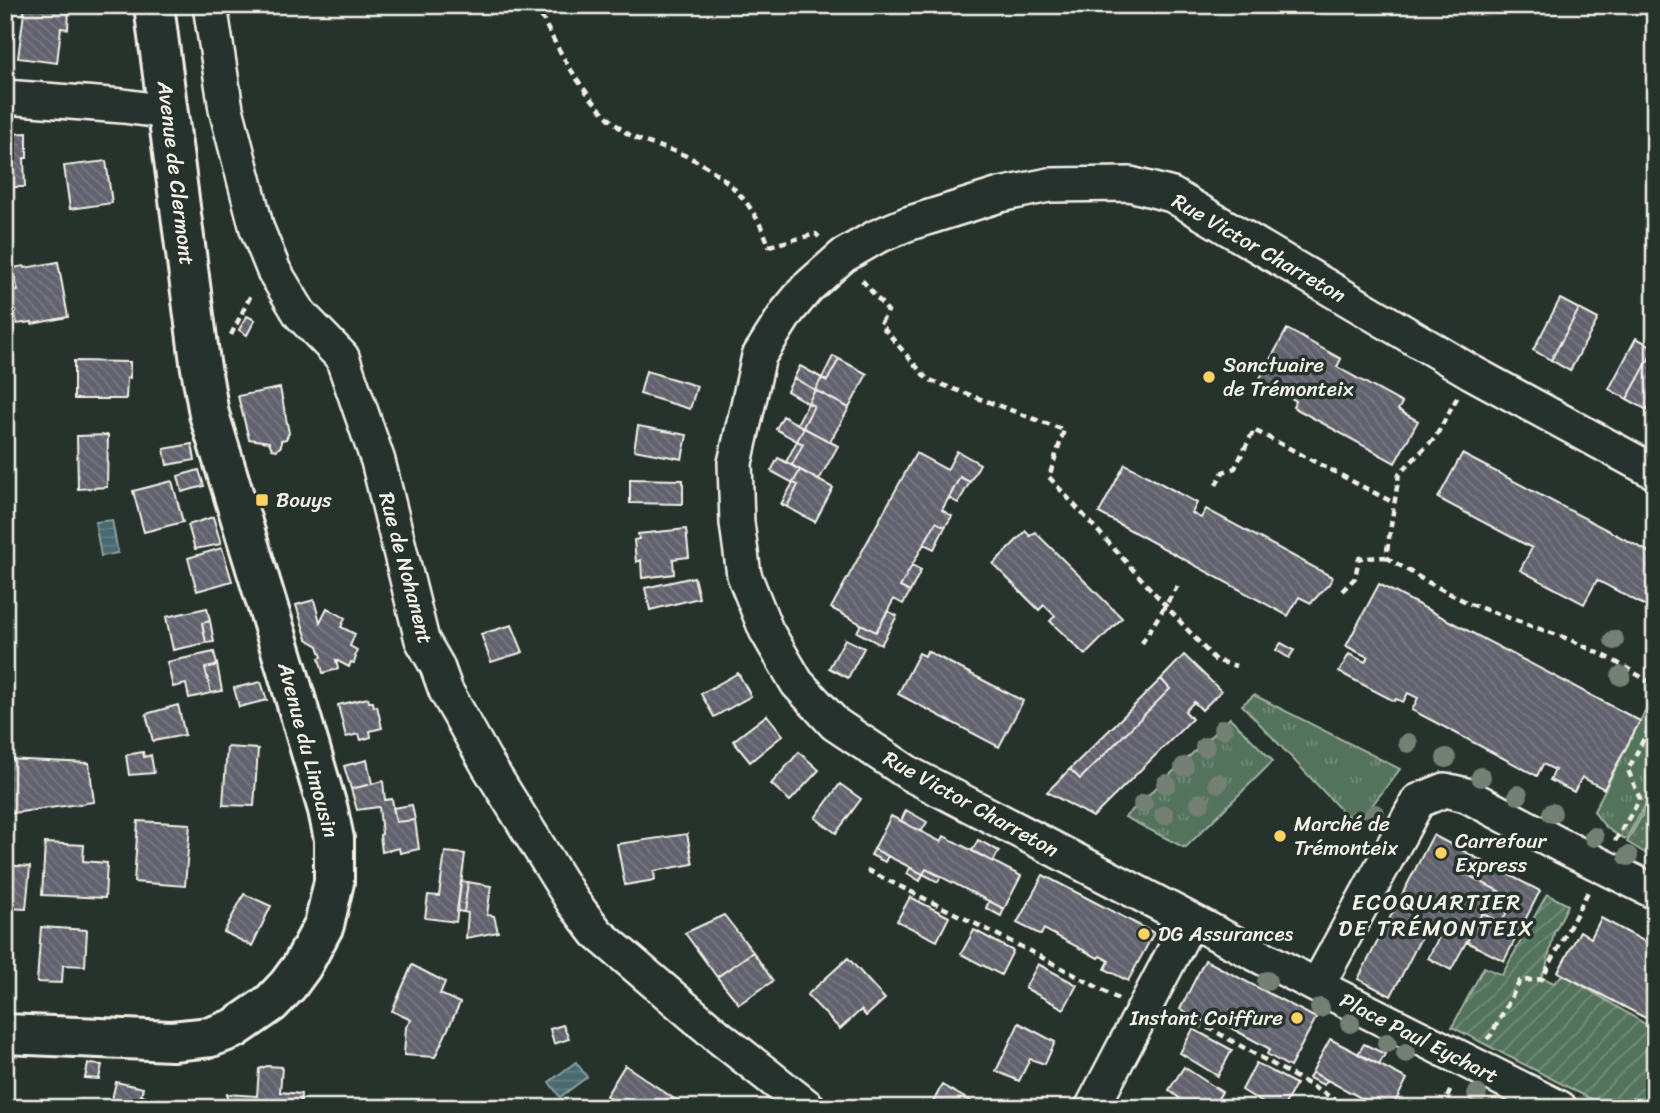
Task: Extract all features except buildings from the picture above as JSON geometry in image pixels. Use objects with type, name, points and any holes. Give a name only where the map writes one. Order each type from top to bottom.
[{"type":"main road","name":"Avenue de Clermont","points":[[154,5],[168,112],[213,340]]},
{"type":"main road","name":"Avenue du Limousin","points":[[5,1034],[172,1041],[211,1037],[235,1028],[271,1003],[302,966],[324,925],[334,882],[334,839],[328,810],[209,414],[213,340]]},
{"type":"street","name":"Rue de Nohanent","points":[[209,5],[226,109],[257,229],[272,267],[300,314],[342,357],[378,461],[422,640],[437,666],[446,691],[489,767],[573,902],[597,933],[719,1037],[808,1108]]},
{"type":"street","points":[[5,97],[168,112]]},
{"type":"street","name":"Rue Victor Charreton","points":[[1113,880],[910,774],[835,724],[797,683],[766,630],[744,575],[737,523],[735,463],[759,356],[787,312],[807,288],[843,256],[876,237],[907,224],[1000,195],[1049,185],[1130,184],[1172,195],[1471,372],[1655,472]]},
{"type":"street","name":"Place Paul Eychart","points":[[1317,986],[1418,801],[1445,790],[1465,795],[1601,866]]},
{"type":"street","points":[[1601,866],[1655,892]]},
{"type":"street","name":"Place Paul Eychart","points":[[1113,880],[1560,1108]]},
{"type":"street","points":[[1092,1108],[1190,921]]},
{"type":"path","points":[[536,5],[585,92],[620,129],[641,141],[680,153],[713,171],[742,196],[763,229],[769,246],[816,234],[843,256],[888,311],[880,324],[927,379],[1065,430],[1049,477],[1215,660],[1236,666]]},
{"type":"path","points":[[213,340],[272,267]]},
{"type":"path","points":[[1386,557],[1399,474],[1434,438],[1471,372]]},
{"type":"path","points":[[1216,485],[1223,472],[1235,468],[1254,430],[1394,503]]},
{"type":"path","points":[[1342,591],[1355,578],[1359,558],[1386,557],[1470,604],[1571,640],[1611,659],[1655,685]]},
{"type":"path","points":[[1142,643],[1180,582]]},
{"type":"path","points":[[1465,1060],[1491,1035],[1520,981],[1542,979],[1601,866],[1640,799],[1628,770],[1655,717]]},
{"type":"path","points":[[867,870],[997,933],[1127,1004],[1211,1029],[1350,1108]]},
{"type":"green space","points":[[1655,692],[1655,788],[1626,839],[1607,828],[1594,811]]},
{"type":"green space","points":[[1254,695],[1400,769],[1356,826],[1242,705]]},
{"type":"green space","points":[[1230,718],[1273,761],[1185,848],[1125,817]]},
{"type":"green space","points":[[1655,792],[1655,859],[1627,842]]},
{"type":"green space","points":[[1547,894],[1568,905],[1554,933],[1546,968],[1541,977],[1554,983],[1563,974],[1655,1030],[1655,1076],[1638,1108],[1608,1108],[1452,1027],[1484,967],[1502,975]]},
{"type":"water","points":[[112,520],[118,553],[101,556],[95,522]]},
{"type":"water","points":[[576,1062],[587,1077],[560,1097],[549,1082]]},
{"type":"place","name":"Sanctuaire de Trémonteix","points":[[1209,377]]},
{"type":"place","name":"Bouys","points":[[262,500]]},
{"type":"place","name":"Marché de Trémonteix","points":[[1280,836]]},
{"type":"place","name":"Carrefour Express","points":[[1441,853]]},
{"type":"place","name":"DG Assurances","points":[[1144,934]]},
{"type":"place","name":"Instant Coiffure","points":[[1297,1018]]},
{"type":"district","name":"ECOQUARTIER DE TRÉMONTEIX","points":[[1437,915]]}]
